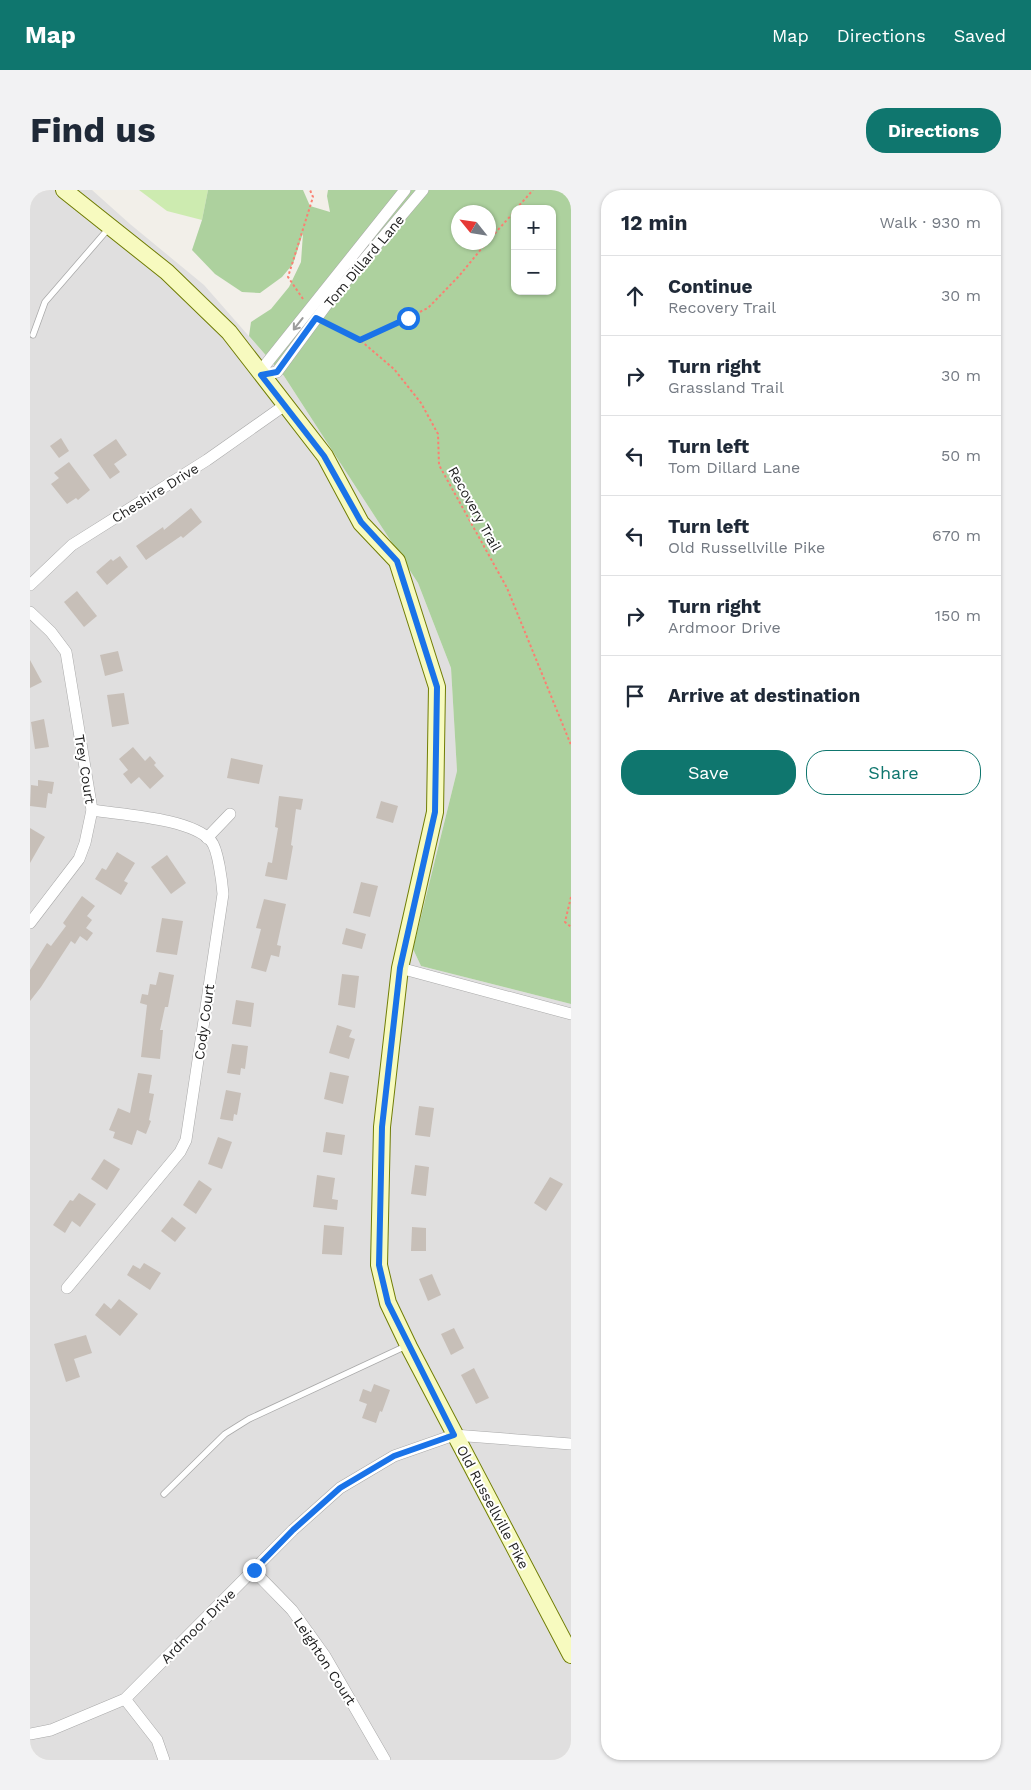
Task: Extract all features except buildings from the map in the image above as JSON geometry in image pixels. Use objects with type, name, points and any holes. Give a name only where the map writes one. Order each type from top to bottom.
[{"type":"street","name":"Old Russellville Pike","points":[[64,190],[167,272],[229,332],[324,456],[361,522],[397,561],[437,687],[435,812],[400,968],[382,1127],[379,1265],[388,1303],[408,1345],[571,1655]]},
{"type":"street","name":"Tom Dillard Lane","points":[[261,375],[277,372],[313,314],[405,190]]},
{"type":"street","name":"Tom Dillard Lane","points":[[313,314],[330,300],[423,190]]},
{"type":"street","name":"Cheshire Drive","points":[[30,585],[72,545],[207,460],[285,405]]},
{"type":"street","name":"Trey Court","points":[[30,612],[51,632],[66,652],[92,810],[85,843],[79,859],[30,923]]},
{"type":"street","points":[[92,810],[180,824],[201,833],[207,838],[230,814]]},
{"type":"street","name":"Cody Court","points":[[67,1288],[180,1152],[186,1140],[223,894],[222,875],[212,842],[207,838]]},
{"type":"street","points":[[400,968],[571,1014]]},
{"type":"street","points":[[454,1435],[571,1444]]},
{"type":"street","name":"Ardmoor Drive","points":[[30,1734],[51,1730],[125,1699],[293,1530],[340,1488],[394,1456],[454,1435]]},
{"type":"street","name":"Leighton Court","points":[[254,1570],[292,1610],[325,1656],[385,1760]]},
{"type":"street","points":[[125,1699],[157,1740],[164,1760]]},
{"type":"lane","points":[[33,335],[45,302],[110,227]]},
{"type":"lane","points":[[164,1494],[225,1434],[249,1419],[408,1345]]},
{"type":"path","points":[[310,190],[313,197],[288,278],[313,314]]},
{"type":"path","points":[[520,205],[533,190]]},
{"type":"path","points":[[496,233],[511,216]]},
{"type":"path","points":[[360,340],[428,308],[481,250]]},
{"type":"path","name":"Recovery Trail","points":[[313,314],[360,340],[394,369],[421,403],[438,434],[439,465],[507,588],[571,745]]},
{"type":"path","points":[[571,898],[565,922],[571,927]]},
{"type":"shaded area","points":[[30,190],[92,190],[204,285],[284,376],[418,583],[451,668],[457,771],[413,949],[421,966],[571,1004],[571,1760],[30,1760]]},
{"type":"green space","points":[[139,190],[208,190],[202,220],[167,211]]},
{"type":"green space","points":[[208,190],[303,190],[310,206],[330,212],[327,196],[328,190],[571,190],[571,1004],[421,966],[413,949],[457,771],[451,668],[418,583],[284,376],[249,336],[251,322],[271,309],[289,287],[301,262],[303,233],[293,264],[282,277],[260,293],[242,292],[215,274],[192,250],[202,220]]},
{"type":"route","points":[[254,1570],[293,1530],[340,1488],[394,1456],[454,1435],[388,1303],[379,1265],[382,1127],[400,968],[435,812],[437,687],[397,561],[361,522],[324,456],[261,375],[277,372],[316,318],[360,340],[408,318]]}]
